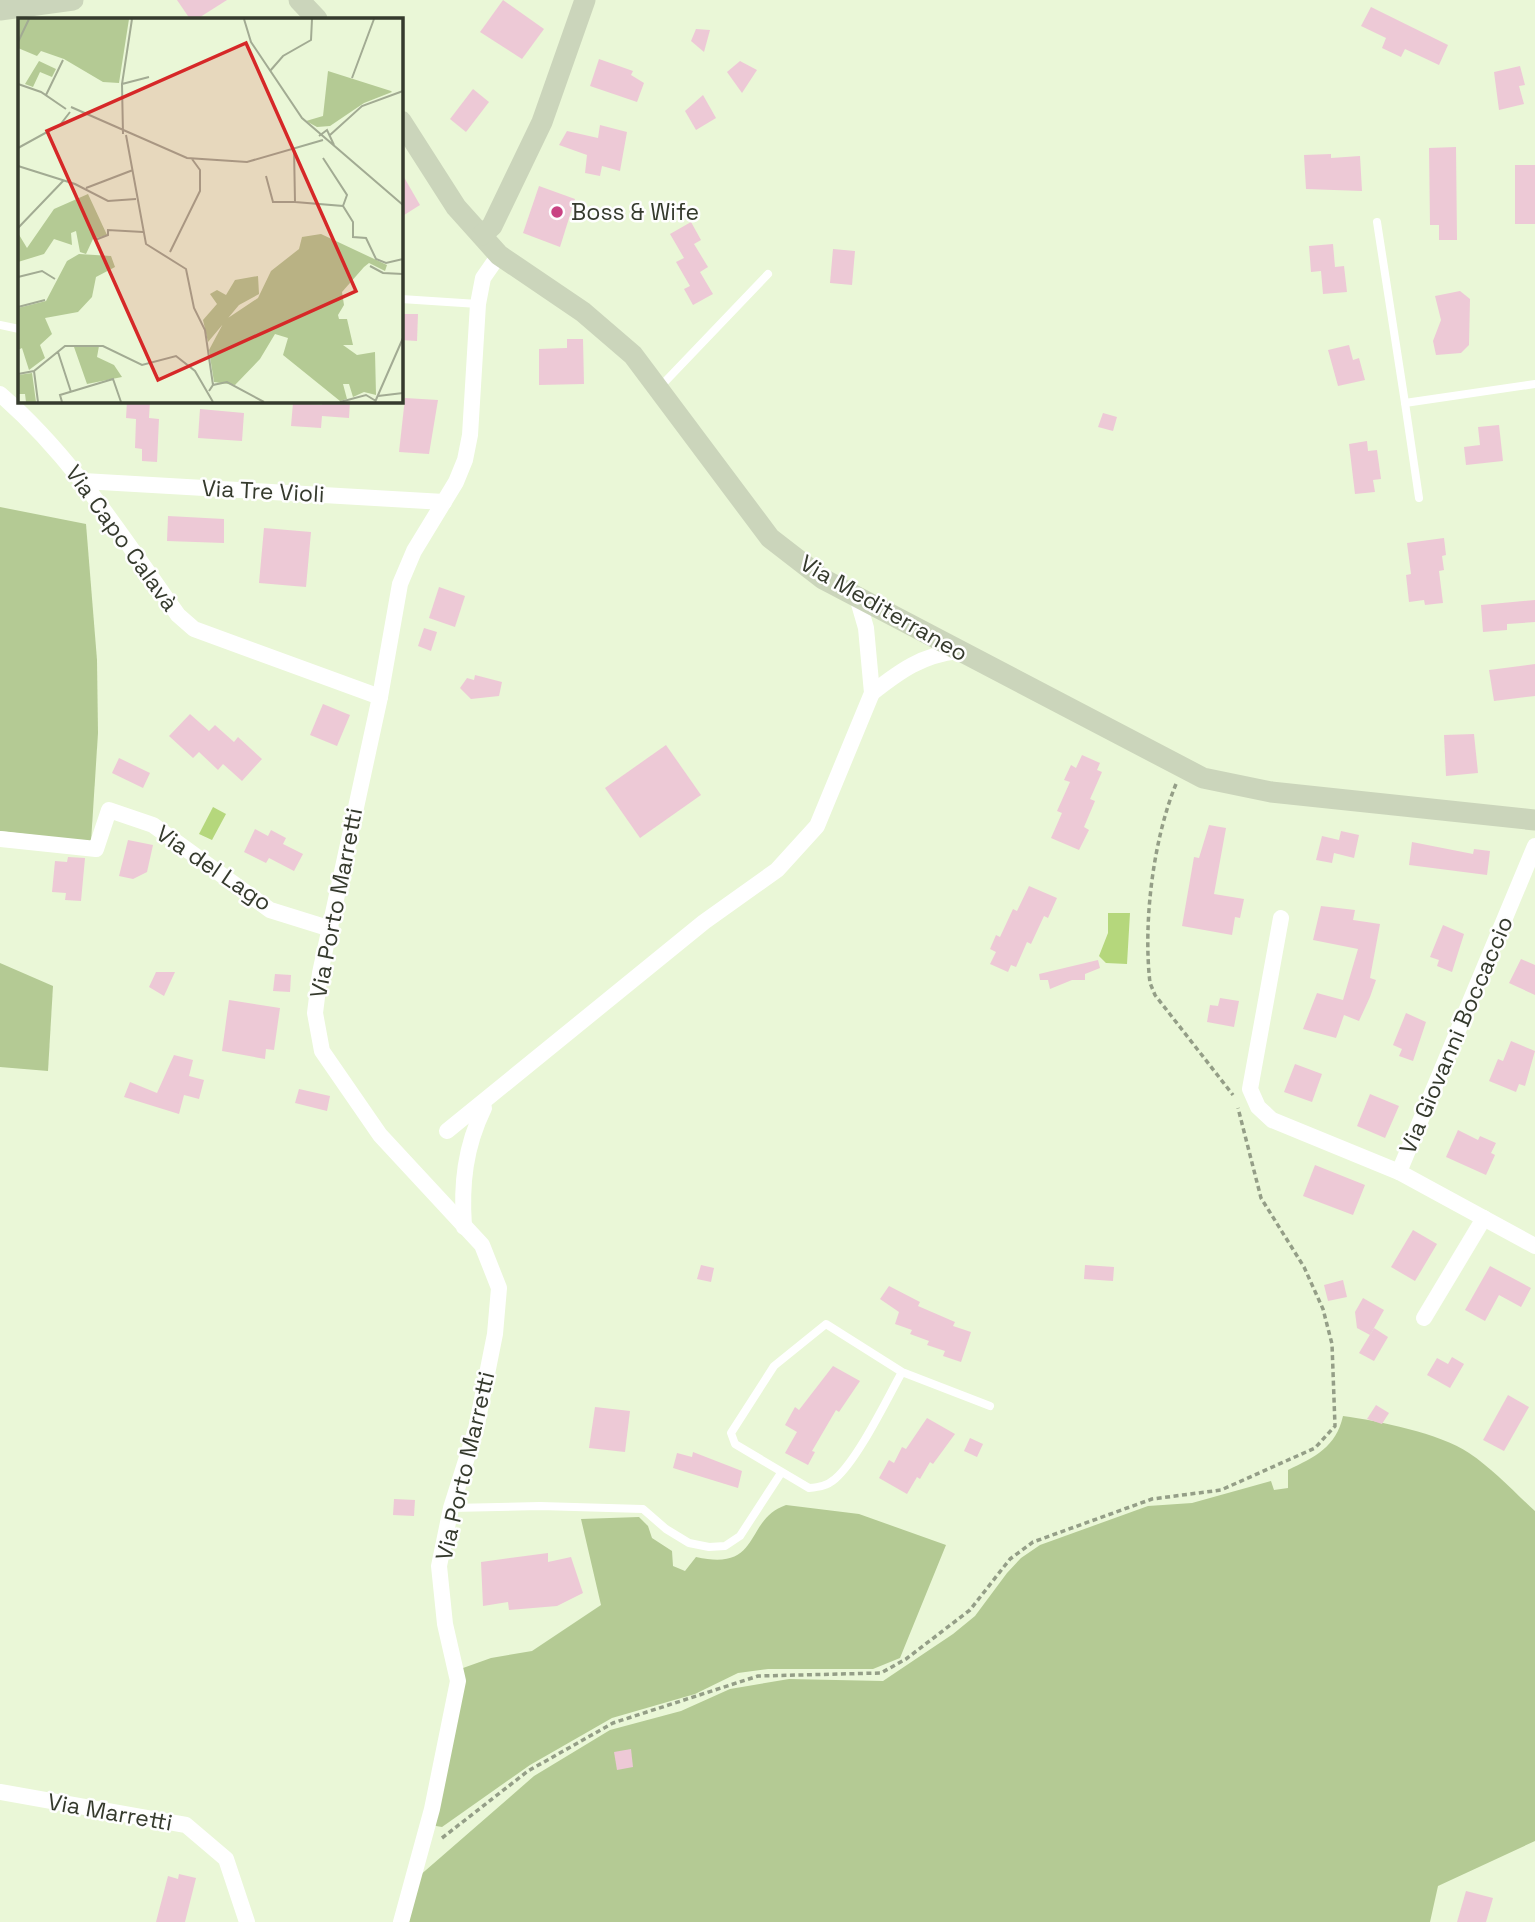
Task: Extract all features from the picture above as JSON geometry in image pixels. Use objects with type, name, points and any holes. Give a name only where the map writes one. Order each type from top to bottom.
[{"type":"street","points":[[0,10],[73,0]]},
{"type":"street","points":[[299,0],[316,18]]},
{"type":"street","points":[[482,235],[492,226],[542,122],[585,0]]},
{"type":"street","name":"Via Mediterraneo","points":[[402,123],[456,207],[499,255],[611,335],[659,388],[770,538],[823,579],[1203,778],[1271,792],[1535,820]]},
{"type":"street","name":"Via Porto Marretti","points":[[401,1922],[447,1741],[458,1681],[445,1624],[439,1566],[451,1508],[476,1429],[495,1334],[499,1288],[482,1245],[380,1135],[322,1051],[315,1013],[348,836],[380,697],[401,584],[414,551],[461,471],[470,435],[478,304],[483,278],[499,255]]},
{"type":"street","name":"Via Capo Calavà","points":[[0,394],[29,419],[83,481],[178,615],[194,629],[380,697]]},
{"type":"street","name":"Via Tre Violi","points":[[83,481],[444,502]]},
{"type":"street","points":[[447,1131],[488,1099],[526,1064],[798,850],[817,826],[835,788],[872,693],[866,628],[857,597]]},
{"type":"street","points":[[872,693],[900,671],[932,654],[958,651]]},
{"type":"street","name":"Via del Lago","points":[[0,839],[96,849],[109,810],[153,825],[270,910],[331,929]]},
{"type":"street","name":"Via Giovanni Boccaccio","points":[[1281,918],[1250,1089],[1258,1107],[1272,1120],[1399,1172],[1535,846]]},
{"type":"street","points":[[464,1227],[463,1183],[466,1154],[488,1099]]},
{"type":"street","points":[[1399,1172],[1535,1246]]},
{"type":"street","points":[[1424,1318],[1484,1218]]},
{"type":"street","name":"Via Marretti","points":[[0,1792],[186,1825],[226,1859],[247,1922]]},
{"type":"lane","points":[[1377,222],[1419,498]]},
{"type":"lane","points":[[659,388],[768,274]]},
{"type":"lane","points":[[402,299],[478,304]]},
{"type":"lane","points":[[0,325],[18,329]]},
{"type":"lane","points":[[1405,403],[1535,384]]},
{"type":"lane","points":[[902,1372],[847,1465],[834,1480],[821,1487],[809,1488],[734,1444],[732,1433],[774,1366],[826,1324],[902,1372],[990,1406]]},
{"type":"lane","points":[[451,1508],[540,1506],[643,1509],[666,1529],[689,1543],[709,1547],[725,1546],[740,1536],[781,1473]]},
{"type":"path","points":[[415,1864],[442,1838],[528,1771],[600,1729],[758,1676],[881,1673],[906,1659],[970,1610],[1002,1569],[1033,1542],[1152,1499],[1221,1490],[1315,1448],[1331,1432],[1337,1412],[1332,1344],[1323,1309],[1304,1267],[1261,1198],[1234,1097],[1155,995],[1150,983],[1156,854],[1164,812],[1182,769]]},
{"type":"shaded area","points":[[0,507],[86,524],[97,660],[98,733],[91,842],[0,831]]},
{"type":"shaded area","points":[[213,807],[226,814],[212,840],[199,834]]},
{"type":"shaded area","points":[[1108,913],[1130,913],[1127,964],[1106,963],[1099,956],[1108,933]]},
{"type":"shaded area","points":[[0,963],[53,986],[48,1071],[0,1067]]},
{"type":"shaded area","points":[[1343,1416],[1374,1421],[1442,1439],[1469,1453],[1486,1466],[1535,1511],[1535,1841],[1438,1886],[1430,1922],[409,1922],[418,1877],[534,1776],[610,1730],[681,1711],[730,1689],[789,1679],[883,1681],[975,1616],[1007,1573],[1021,1558],[1040,1545],[1148,1506],[1192,1503],[1271,1481],[1274,1490],[1288,1488],[1288,1470],[1323,1450],[1335,1436]]},
{"type":"shaded area","points":[[786,1505],[859,1514],[946,1545],[900,1658],[873,1669],[768,1669],[738,1673],[695,1694],[612,1718],[530,1765],[442,1827],[433,1823],[463,1668],[491,1658],[532,1651],[601,1605],[581,1519],[639,1517],[648,1526],[652,1538],[672,1551],[673,1566],[685,1571],[696,1557],[717,1560],[743,1551],[763,1522]]},
{"type":"building","points":[[177,0],[227,0],[199,18],[189,18]]},
{"type":"building","points":[[503,0],[544,29],[522,59],[480,32]]},
{"type":"building","points":[[1371,7],[1448,45],[1439,65],[1405,49],[1401,57],[1382,48],[1386,38],[1361,26]]},
{"type":"building","points":[[696,29],[710,30],[704,52],[691,41]]},
{"type":"building","points":[[599,59],[633,71],[631,75],[644,83],[637,102],[590,86]]},
{"type":"building","points":[[740,61],[757,70],[742,93],[727,72]]},
{"type":"building","points":[[1520,66],[1525,85],[1519,86],[1524,104],[1499,110],[1494,72]]},
{"type":"building","points":[[473,89],[489,102],[466,132],[450,119]]},
{"type":"building","points":[[703,95],[716,118],[696,130],[685,111]]},
{"type":"building","points":[[600,125],[627,132],[620,171],[602,166],[600,176],[585,173],[587,155],[559,145],[567,131],[598,138]]},
{"type":"building","points":[[1456,147],[1457,240],[1439,240],[1439,225],[1430,225],[1429,148]]},
{"type":"building","points":[[1331,154],[1331,158],[1360,156],[1362,191],[1306,189],[1304,155]]},
{"type":"building","points":[[1515,165],[1535,165],[1535,224],[1515,224]]},
{"type":"building","points":[[402,174],[420,205],[402,216]]},
{"type":"building","points":[[539,186],[575,199],[560,247],[523,233]]},
{"type":"building","points":[[691,222],[701,240],[694,244],[708,267],[700,272],[713,294],[693,305],[684,289],[690,286],[676,262],[684,258],[670,234]]},
{"type":"building","points":[[1333,244],[1335,267],[1344,266],[1347,292],[1323,294],[1321,271],[1311,272],[1309,246]]},
{"type":"building","points":[[833,249],[855,251],[852,285],[830,283]]},
{"type":"building","points":[[1460,291],[1470,299],[1469,345],[1461,353],[1436,355],[1433,341],[1441,320],[1435,296]]},
{"type":"building","points":[[402,314],[418,314],[417,341],[402,340]]},
{"type":"building","points":[[567,339],[583,339],[584,384],[539,385],[539,349],[567,348]]},
{"type":"building","points":[[1349,345],[1353,360],[1359,358],[1365,380],[1338,386],[1328,350]]},
{"type":"building","points":[[405,398],[438,400],[429,454],[399,452]]},
{"type":"building","points":[[127,402],[150,402],[149,418],[159,419],[157,462],[142,461],[142,449],[135,448],[136,419],[126,418]]},
{"type":"building","points":[[323,402],[350,402],[349,418],[322,416],[321,428],[291,426],[293,403],[322,405]]},
{"type":"building","points":[[200,409],[244,413],[242,441],[198,438]]},
{"type":"building","points":[[1103,413],[1117,417],[1113,431],[1098,427]]},
{"type":"building","points":[[1499,425],[1503,461],[1466,465],[1464,447],[1480,445],[1478,427]]},
{"type":"building","points":[[1367,441],[1368,451],[1377,450],[1381,479],[1373,480],[1375,492],[1355,494],[1349,444]]},
{"type":"building","points":[[168,516],[224,519],[224,543],[167,541]]},
{"type":"building","points":[[264,528],[311,532],[306,587],[259,583]]},
{"type":"building","points":[[1444,538],[1444,570],[1439,571],[1443,603],[1425,605],[1424,600],[1409,602],[1406,575],[1411,574],[1407,543]]},
{"type":"building","points":[[439,587],[465,596],[455,627],[429,618]]},
{"type":"building","points":[[1535,600],[1535,622],[1507,624],[1507,630],[1483,632],[1481,605]]},
{"type":"building","points":[[424,628],[437,632],[431,651],[418,646]]},
{"type":"building","points":[[1535,664],[1535,696],[1494,701],[1489,670]]},
{"type":"building","points":[[475,675],[502,682],[499,696],[471,699],[460,688],[467,678],[474,680]]},
{"type":"building","points":[[323,704],[350,715],[337,746],[310,735]]},
{"type":"building","points":[[190,714],[209,731],[215,725],[234,742],[238,737],[262,759],[242,781],[223,764],[218,770],[199,752],[193,758],[169,736]]},
{"type":"building","points":[[1474,734],[1478,773],[1446,776],[1444,735]]},
{"type":"building","points":[[666,745],[701,795],[640,838],[605,788]]},
{"type":"building","points":[[1082,755],[1100,763],[1097,770],[1102,772],[1090,799],[1095,801],[1084,827],[1089,830],[1079,850],[1051,838],[1062,813],[1057,811],[1070,782],[1064,780],[1071,765],[1076,768]]},
{"type":"building","points":[[119,758],[150,773],[143,788],[112,773]]},
{"type":"building","points":[[1209,825],[1226,828],[1214,894],[1244,899],[1240,918],[1235,917],[1232,935],[1182,926],[1194,857],[1199,858]]},
{"type":"building","points":[[255,829],[268,836],[271,830],[286,838],[283,844],[303,854],[294,871],[269,858],[266,863],[244,852]]},
{"type":"building","points":[[1341,831],[1359,835],[1354,858],[1334,853],[1332,863],[1316,860],[1322,836],[1339,840]]},
{"type":"building","points":[[128,840],[153,845],[147,872],[133,879],[119,876]]},
{"type":"building","points":[[1412,842],[1473,854],[1474,849],[1490,851],[1487,875],[1409,865]]},
{"type":"building","points":[[68,857],[85,858],[81,901],[65,900],[66,893],[52,892],[55,861],[67,862]]},
{"type":"building","points":[[1029,886],[1057,898],[1048,918],[1044,916],[1031,944],[1027,942],[1016,967],[1011,965],[1008,972],[990,964],[996,952],[990,949],[996,935],[1000,937],[1013,909],[1017,911]]},
{"type":"building","points":[[1321,906],[1355,910],[1353,920],[1380,924],[1370,978],[1376,980],[1370,997],[1359,1021],[1344,1015],[1336,1038],[1303,1029],[1317,993],[1343,1000],[1358,949],[1313,940]]},
{"type":"building","points":[[1443,925],[1464,934],[1452,972],[1437,966],[1439,960],[1430,957]]},
{"type":"building","points":[[1521,959],[1535,965],[1535,995],[1509,983]]},
{"type":"building","points":[[1098,960],[1100,968],[1085,974],[1085,980],[1072,980],[1050,989],[1048,980],[1040,980],[1039,974]]},
{"type":"building","points":[[156,972],[175,972],[164,996],[149,987]]},
{"type":"building","points":[[275,974],[291,975],[290,992],[273,991]]},
{"type":"building","points":[[1220,998],[1239,1001],[1234,1027],[1207,1022],[1210,1005],[1218,1006]]},
{"type":"building","points":[[229,1000],[280,1008],[274,1050],[266,1049],[265,1059],[222,1051]]},
{"type":"building","points":[[1406,1013],[1426,1022],[1413,1061],[1399,1056],[1402,1049],[1393,1045]]},
{"type":"building","points":[[1511,1041],[1535,1051],[1525,1086],[1519,1084],[1516,1092],[1489,1081],[1498,1059],[1503,1061]]},
{"type":"building","points":[[174,1055],[193,1060],[189,1076],[204,1080],[199,1099],[184,1095],[179,1114],[124,1097],[130,1082],[157,1093]]},
{"type":"building","points":[[1295,1064],[1322,1074],[1312,1102],[1284,1092]]},
{"type":"building","points":[[299,1089],[330,1096],[327,1111],[295,1103]]},
{"type":"building","points":[[1370,1094],[1399,1106],[1385,1138],[1357,1126]]},
{"type":"building","points":[[1458,1130],[1478,1140],[1480,1136],[1496,1143],[1491,1153],[1495,1155],[1486,1175],[1446,1157]]},
{"type":"building","points":[[1315,1165],[1365,1185],[1353,1215],[1303,1196]]},
{"type":"building","points":[[1413,1230],[1437,1244],[1415,1281],[1391,1267]]},
{"type":"building","points":[[701,1265],[714,1268],[711,1282],[697,1279]]},
{"type":"building","points":[[1085,1265],[1114,1267],[1113,1281],[1084,1279]]},
{"type":"building","points":[[1490,1266],[1531,1288],[1521,1307],[1499,1295],[1485,1321],[1465,1310]]},
{"type":"building","points":[[1343,1280],[1347,1297],[1328,1301],[1324,1285]]},
{"type":"building","points":[[889,1286],[920,1302],[918,1306],[955,1322],[953,1326],[971,1332],[961,1362],[943,1356],[945,1351],[927,1345],[929,1341],[910,1334],[912,1330],[895,1324],[899,1312],[880,1299]]},
{"type":"building","points":[[1363,1298],[1384,1310],[1370,1335],[1357,1328],[1355,1312]]},
{"type":"building","points":[[1374,1328],[1388,1337],[1374,1361],[1359,1353]]},
{"type":"building","points":[[1452,1357],[1464,1364],[1450,1388],[1427,1375],[1437,1358],[1448,1364]]},
{"type":"building","points":[[833,1366],[860,1381],[839,1412],[836,1410],[812,1451],[815,1452],[808,1465],[785,1453],[797,1432],[785,1425],[795,1407],[799,1410]]},
{"type":"building","points":[[1508,1395],[1529,1407],[1504,1451],[1483,1440]]},
{"type":"building","points":[[1376,1405],[1389,1413],[1382,1424],[1367,1419]]},
{"type":"building","points":[[595,1407],[630,1411],[625,1452],[589,1448]]},
{"type":"building","points":[[927,1418],[955,1434],[933,1464],[930,1462],[920,1479],[917,1477],[907,1494],[879,1478],[889,1460],[894,1463],[902,1447],[906,1449]]},
{"type":"building","points":[[970,1438],[983,1444],[977,1457],[964,1451]]},
{"type":"building","points":[[693,1452],[742,1471],[738,1488],[673,1468],[677,1453],[692,1457]]},
{"type":"building","points":[[394,1499],[415,1500],[414,1516],[393,1515]]},
{"type":"building","points":[[548,1553],[548,1562],[571,1557],[583,1593],[557,1606],[509,1610],[508,1602],[483,1606],[481,1562]]},
{"type":"building","points":[[631,1749],[633,1767],[617,1770],[614,1752]]},
{"type":"building","points":[[179,1874],[196,1878],[185,1922],[156,1922],[168,1876],[178,1879]]},
{"type":"building","points":[[1466,1891],[1493,1898],[1486,1922],[1457,1922]]},
{"type":"place","name":"Boss & Wife","points":[[557,212]]}]
